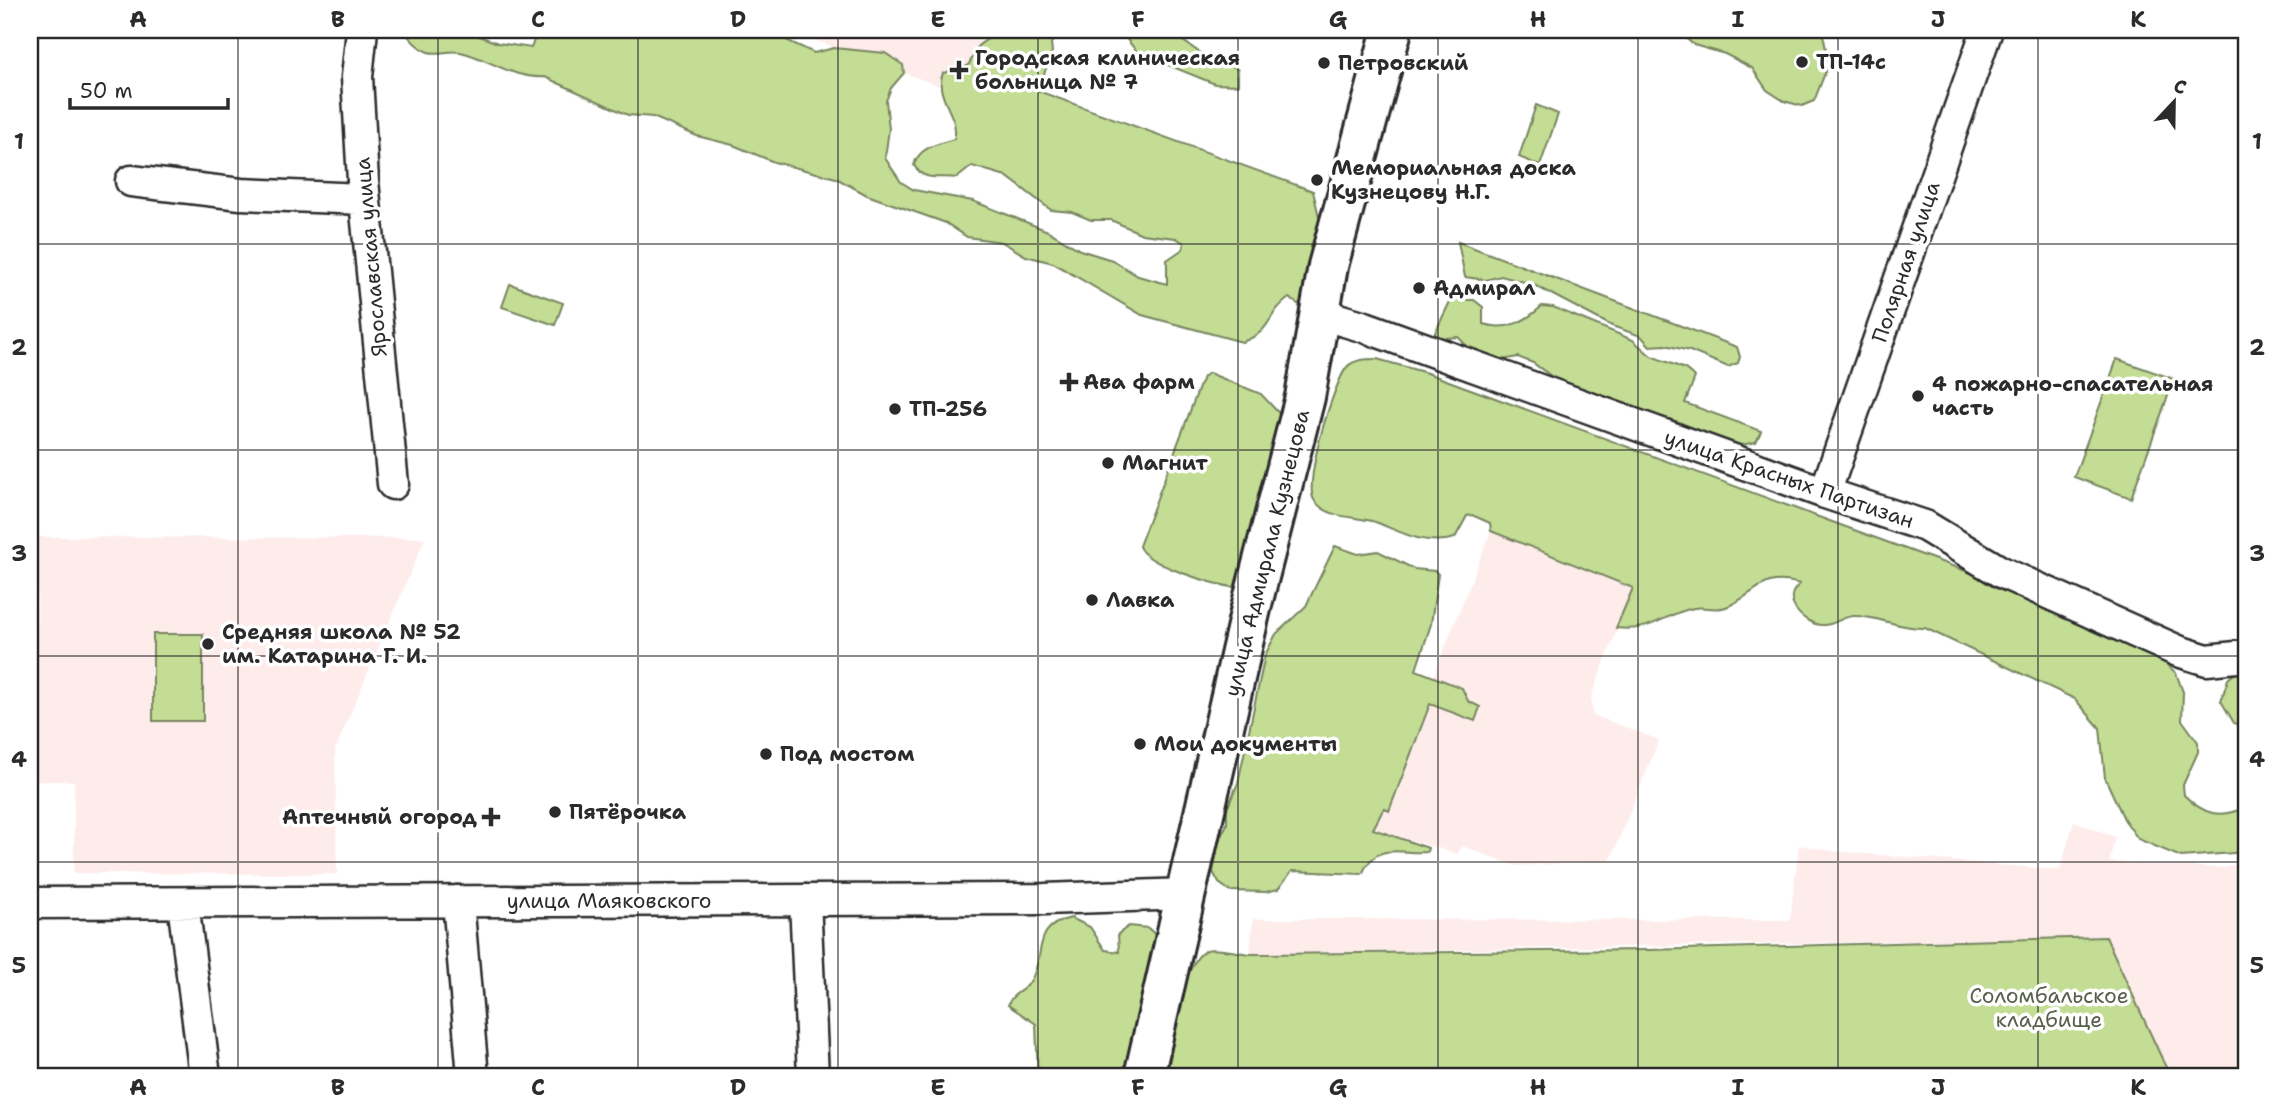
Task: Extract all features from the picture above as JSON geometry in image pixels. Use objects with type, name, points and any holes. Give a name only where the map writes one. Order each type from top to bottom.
[{"type":"main road","name":"улица Адмирала Кузнецова","points":[[1144,1076],[1252,604],[1305,397],[1328,266],[1392,30]]},
{"type":"street","name":"Ярославская улица","points":[[362,30],[357,77],[364,199],[393,484]]},
{"type":"street","name":"Полярная улица","points":[[1825,494],[1987,30]]},
{"type":"street","points":[[131,181],[241,194],[364,199]]},
{"type":"street","name":"улица Красных Партизан","points":[[1321,314],[1365,327],[1825,494],[1925,526],[2001,572],[2178,652],[2207,660],[2246,656]]},
{"type":"street","name":"улица Маяковского","points":[[30,903],[805,900],[1187,894]]},
{"type":"street","points":[[805,900],[813,1076]]},
{"type":"street","points":[[458,901],[473,1076]]},
{"type":"street","points":[[183,903],[205,1076]]},
{"type":"shaded area","name":"Городская клиническая больница № 7","points":[[787,30],[1038,30],[1005,110]]},
{"type":"shaded area","points":[[1491,531],[1633,588],[1591,698],[1593,715],[1659,740],[1610,861],[1516,866],[1462,846],[1458,854],[1373,829]]},
{"type":"shaded area","name":"Средняя школа № 52 им. Катарина Г. И.","points":[[38,537],[425,538],[335,750],[337,874],[74,873],[74,781],[35,781]]},
{"type":"shaded area","points":[[2074,821],[2115,837],[2109,862],[2223,868],[2246,861],[2246,1076],[2170,1076],[2106,937],[1250,954],[1253,919],[1790,920],[1799,845],[1832,851],[2060,870]]},
{"type":"green space","points":[[403,30],[463,30],[498,43],[531,48],[538,30],[765,30],[814,53],[834,48],[885,53],[903,65],[904,73],[891,88],[886,101],[889,129],[885,158],[901,182],[914,190],[973,201],[1048,231],[1080,250],[1112,260],[1138,276],[1167,284],[1167,260],[1183,249],[1184,243],[1176,238],[1142,234],[1111,220],[1091,220],[1072,212],[1051,210],[1006,176],[972,166],[957,178],[928,176],[918,171],[914,165],[925,150],[954,139],[954,123],[941,90],[943,73],[968,66],[979,45],[989,38],[1010,38],[1019,30],[1064,30],[1051,43],[1052,52],[1038,91],[1313,191],[1320,221],[1303,300],[1298,304],[1289,298],[1276,310],[1265,328],[1242,342],[1142,315],[1053,263],[1026,256],[1002,242],[967,237],[946,223],[867,195],[836,178],[774,162],[733,145],[697,136],[653,117],[628,115],[545,77],[521,75],[460,52],[428,52]]},
{"type":"green space","points":[[1119,30],[1167,30],[1202,54],[1227,62],[1238,70],[1238,85],[1215,84],[1138,53]]},
{"type":"green space","points":[[1676,30],[1822,30],[1829,63],[1814,101],[1802,106],[1784,101],[1767,90],[1752,68],[1725,54],[1694,45]]},
{"type":"green space","points":[[1536,105],[1558,114],[1540,166],[1519,157]]},
{"type":"green space","points":[[1458,242],[1737,347],[1740,357],[1738,363],[1728,367],[1690,351],[1665,345],[1650,346],[1641,336],[1612,326],[1532,284],[1501,276],[1486,280],[1465,277]]},
{"type":"green space","points":[[510,284],[563,303],[555,325],[502,307]]},
{"type":"green space","points":[[1456,289],[1466,300],[1474,300],[1483,307],[1483,324],[1508,326],[1529,317],[1542,306],[1553,307],[1633,340],[1651,356],[1685,369],[1695,377],[1685,403],[1761,431],[1756,442],[1731,447],[1679,422],[1573,392],[1533,363],[1518,357],[1497,361],[1471,350],[1458,337],[1432,339]]},
{"type":"green space","points":[[1365,359],[1377,359],[1427,373],[1982,577],[2156,655],[2176,673],[2183,692],[2182,720],[2198,742],[2198,752],[2183,785],[2184,795],[2198,807],[2213,813],[2228,813],[2246,807],[2246,852],[2181,857],[2138,839],[2124,819],[2105,778],[2100,728],[2075,699],[1925,628],[1854,616],[1826,625],[1815,624],[1801,616],[1793,603],[1794,590],[1800,584],[1776,581],[1760,586],[1726,607],[1694,608],[1639,628],[1616,628],[1633,588],[1491,531],[1490,523],[1472,515],[1467,516],[1455,538],[1435,541],[1416,538],[1320,507],[1314,500],[1312,490],[1316,454],[1341,376],[1350,364]]},
{"type":"green space","points":[[2117,359],[2174,379],[2131,498],[2074,477]]},
{"type":"green space","points":[[1209,373],[1261,394],[1286,421],[1239,586],[1233,587],[1197,578],[1166,566],[1153,560],[1139,546],[1203,377]]},
{"type":"green space","points":[[1335,546],[1358,554],[1378,551],[1414,569],[1435,571],[1438,574],[1431,624],[1416,670],[1462,688],[1468,701],[1480,707],[1475,721],[1430,704],[1389,811],[1384,808],[1373,829],[1428,848],[1427,852],[1382,853],[1368,863],[1362,874],[1292,871],[1278,889],[1266,892],[1230,891],[1219,883],[1213,872],[1219,840],[1227,824],[1227,809],[1238,783],[1265,655],[1276,634],[1306,606]]},
{"type":"green space","points":[[153,634],[203,634],[203,721],[153,721]]},
{"type":"green space","points":[[2246,664],[2246,728],[2234,723],[2221,701],[2228,679]]},
{"type":"green space","points":[[1071,918],[1090,927],[1105,950],[1119,952],[1118,934],[1129,926],[1148,928],[1159,938],[1142,1012],[1135,1024],[1131,1076],[1038,1076],[1036,1024],[1008,1005],[1030,982],[1044,935],[1058,922]]},
{"type":"green space","name":"Соломбальское кладбище","points":[[2106,937],[2170,1076],[1166,1076],[1184,988],[1198,957],[1210,949],[1250,954],[1649,950]]},
{"type":"place","name":"ТП-14с","points":[[1802,62]]},
{"type":"place","name":"Петровский","points":[[1324,63]]},
{"type":"place","name":"Городская клиническая больница № 7","points":[[959,70]]},
{"type":"place","name":"Мемориальная доска Кузнецову Н.Г.","points":[[1317,180]]},
{"type":"place","name":"Адмирал","points":[[1419,288]]},
{"type":"place","name":"Ава фарм","points":[[1069,382]]},
{"type":"place","name":"4 пожарно-спасательная часть","points":[[1918,396]]},
{"type":"place","name":"ТП-256","points":[[895,409]]},
{"type":"place","name":"Магнит","points":[[1108,463]]},
{"type":"place","name":"Лавка","points":[[1092,600]]},
{"type":"place","name":"Средняя школа № 52 им. Катарина Г. И.","points":[[208,644]]},
{"type":"place","name":"Мои документы","points":[[1140,744]]},
{"type":"place","name":"Под мостом","points":[[766,754]]},
{"type":"place","name":"Пятёрочка","points":[[555,812]]},
{"type":"place","name":"Аптечный огород","points":[[491,817]]}]
